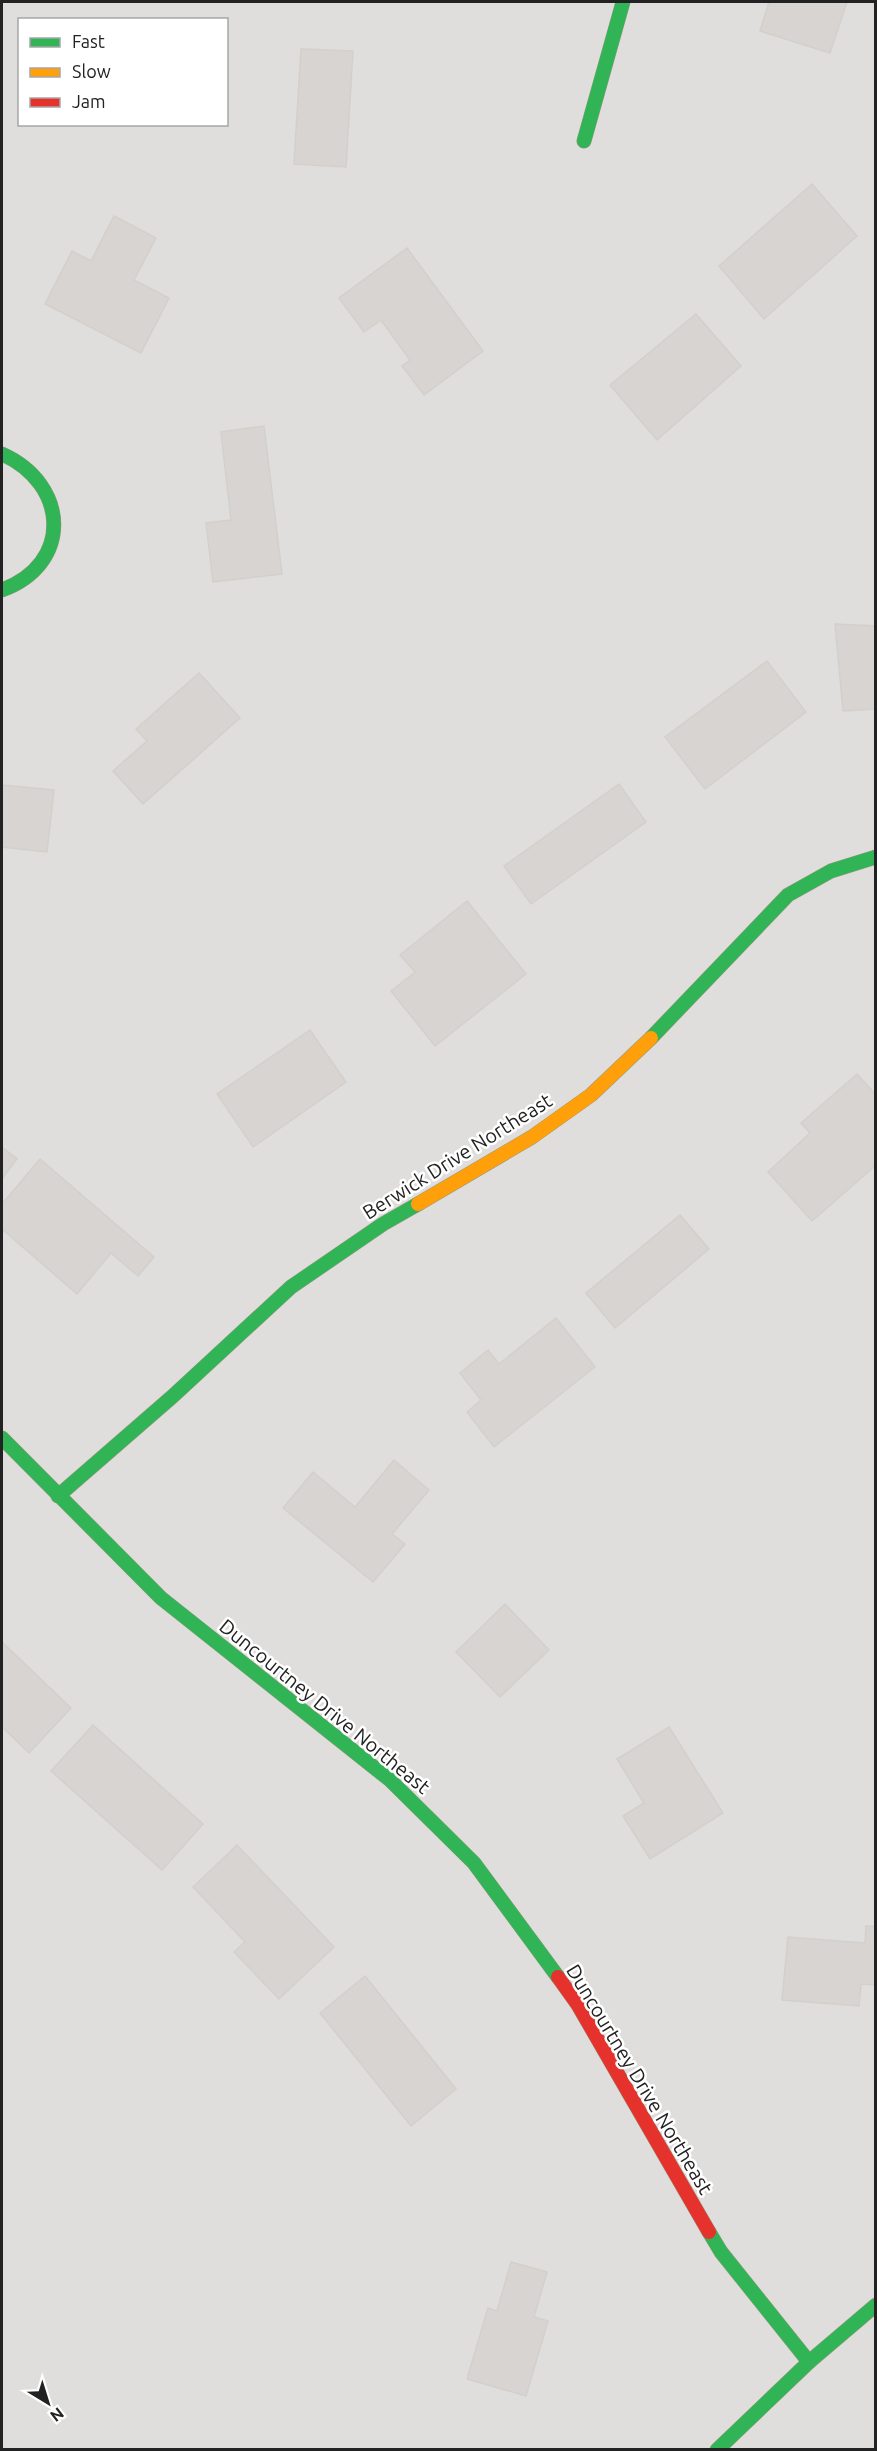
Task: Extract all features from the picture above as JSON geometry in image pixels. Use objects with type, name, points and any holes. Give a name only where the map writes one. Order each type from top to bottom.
[{"type":"street","points":[[584,141],[623,2]]},
{"type":"street","points":[[2,454],[20,462],[36,476],[48,493],[54,516],[52,540],[42,562],[26,579],[2,590]]},
{"type":"street","name":"Berwick Drive Northeast","points":[[58,1496],[173,1396],[291,1287],[383,1224],[532,1137],[591,1095],[663,1026],[788,895],[831,871],[876,857]]},
{"type":"street","name":"Duncourtney Drive Northeast","points":[[2,1438],[161,1598],[390,1780],[474,1863],[578,2005],[721,2252],[777,2325],[809,2362]]},
{"type":"street","points":[[717,2450],[809,2362],[876,2305]]},
{"type":"shaded area","points":[[2,2],[875,2],[875,2449],[2,2449]]},
{"type":"building","points":[[769,2],[847,2],[830,53],[760,31]]},
{"type":"building","points":[[301,49],[353,51],[346,167],[294,164]]},
{"type":"building","points":[[812,184],[857,236],[764,319],[719,266]]},
{"type":"building","points":[[114,216],[156,238],[134,280],[169,298],[141,353],[45,304],[72,251],[91,261]]},
{"type":"building","points":[[407,248],[483,351],[424,395],[402,366],[410,360],[381,320],[364,332],[339,298]]},
{"type":"building","points":[[696,314],[741,366],[657,440],[610,385]]},
{"type":"building","points":[[264,426],[282,574],[213,582],[206,523],[231,520],[221,432]]},
{"type":"building","points":[[835,624],[876,626],[876,709],[843,711]]},
{"type":"building","points":[[767,661],[806,712],[705,789],[665,737]]},
{"type":"building","points":[[199,673],[240,718],[143,804],[113,771],[147,741],[136,729]]},
{"type":"building","points":[[619,784],[646,822],[531,904],[504,866]]},
{"type":"building","points":[[2,785],[54,790],[47,852],[2,847]]},
{"type":"building","points":[[467,901],[526,974],[435,1046],[391,991],[415,972],[400,955]]},
{"type":"building","points":[[310,1030],[346,1082],[253,1147],[217,1094]]},
{"type":"building","points":[[857,1074],[876,1095],[876,1165],[812,1221],[768,1172],[810,1133],[801,1123]]},
{"type":"building","points":[[2,1147],[17,1159],[2,1179]]},
{"type":"building","points":[[40,1159],[154,1257],[138,1276],[111,1253],[77,1294],[2,1229],[2,1204]]},
{"type":"building","points":[[680,1215],[709,1249],[615,1328],[586,1293]]},
{"type":"building","points":[[556,1318],[595,1367],[494,1447],[467,1412],[481,1400],[460,1373],[488,1350],[499,1364]]},
{"type":"building","points":[[394,1460],[429,1490],[392,1534],[405,1544],[373,1582],[283,1508],[313,1472],[355,1507]]},
{"type":"building","points":[[505,1604],[549,1650],[500,1697],[456,1652]]},
{"type":"building","points":[[2,1642],[71,1708],[29,1753],[2,1727]]},
{"type":"building","points":[[93,1725],[203,1824],[162,1870],[51,1771]]},
{"type":"building","points":[[669,1727],[723,1813],[650,1859],[623,1816],[644,1803],[617,1759]]},
{"type":"building","points":[[237,1845],[334,1947],[279,1999],[234,1952],[245,1942],[193,1887]]},
{"type":"building","points":[[866,1926],[876,1926],[876,1985],[861,1984],[859,2006],[782,2000],[788,1937],[865,1943]]},
{"type":"building","points":[[365,1976],[456,2089],[411,2126],[320,2013]]},
{"type":"building","points":[[511,2262],[547,2272],[534,2317],[548,2321],[526,2396],[467,2379],[488,2308],[497,2311]]},
{"type":"traffic: fast","points":[[584,141],[623,2]]},
{"type":"traffic: fast","points":[[2,454],[24,467],[40,484],[50,503],[54,524],[51,543],[41,562],[25,578],[2,590]]},
{"type":"traffic: fast","points":[[651,1038],[788,895],[831,871],[876,857]]},
{"type":"traffic: fast","points":[[58,1496],[173,1396],[291,1287],[383,1224],[418,1204]]},
{"type":"traffic: fast","points":[[2,1438],[161,1598],[390,1780],[474,1863],[558,1977]]},
{"type":"traffic: fast","points":[[709,2232],[721,2252],[809,2362]]},
{"type":"traffic: fast","points":[[717,2450],[809,2362],[876,2305]]},
{"type":"traffic: slow","points":[[418,1204],[532,1137],[591,1095],[651,1038]]},
{"type":"traffic: jam","points":[[558,1977],[578,2005],[709,2232]]}]
